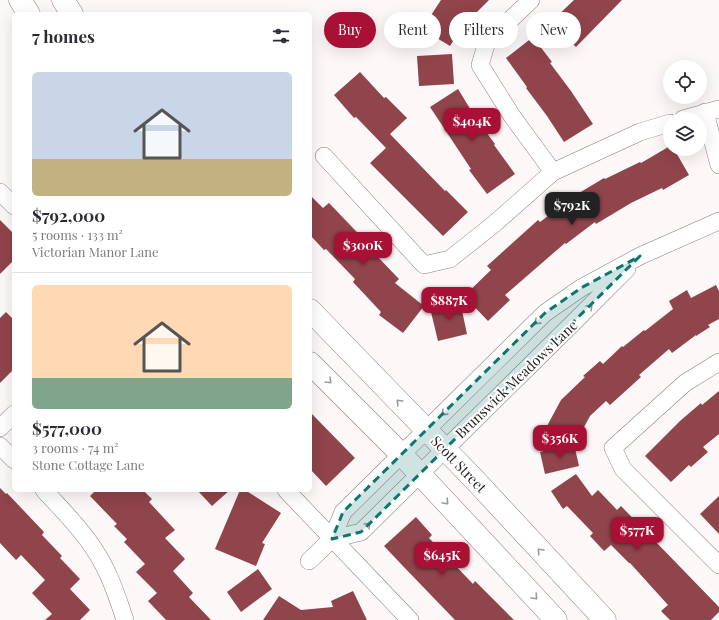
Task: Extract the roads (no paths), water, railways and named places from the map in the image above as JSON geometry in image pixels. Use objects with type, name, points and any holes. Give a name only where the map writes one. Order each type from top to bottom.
[{"type":"main road","points":[[20,0],[28,12]]},
{"type":"main road","points":[[63,0],[71,12]]},
{"type":"main road","name":"Scott Street","points":[[312,312],[445,449],[605,620]]},
{"type":"main road","points":[[312,365],[402,455],[556,620]]},
{"type":"street","points":[[531,0],[487,42],[480,65],[512,116],[553,172]]},
{"type":"street","points":[[712,111],[719,165]]},
{"type":"street","points":[[324,156],[424,265],[450,259],[494,224],[553,172],[640,132],[663,125]]},
{"type":"street","points":[[0,192],[12,204]]},
{"type":"street","name":"Brunswick Meadows Lane","points":[[309,561],[332,539],[343,512],[546,313],[581,288],[640,256],[719,221]]},
{"type":"street","name":"Brunswick Meadows Lane","points":[[332,539],[362,532],[640,256]]},
{"type":"street","points":[[719,362],[685,383],[613,448],[624,469],[719,565]]},
{"type":"street","points":[[0,428],[12,416]]},
{"type":"street","points":[[0,446],[12,458]]},
{"type":"street","points":[[46,492],[78,527],[95,550],[108,574],[126,620]]},
{"type":"street","points":[[288,492],[410,620]]}]
